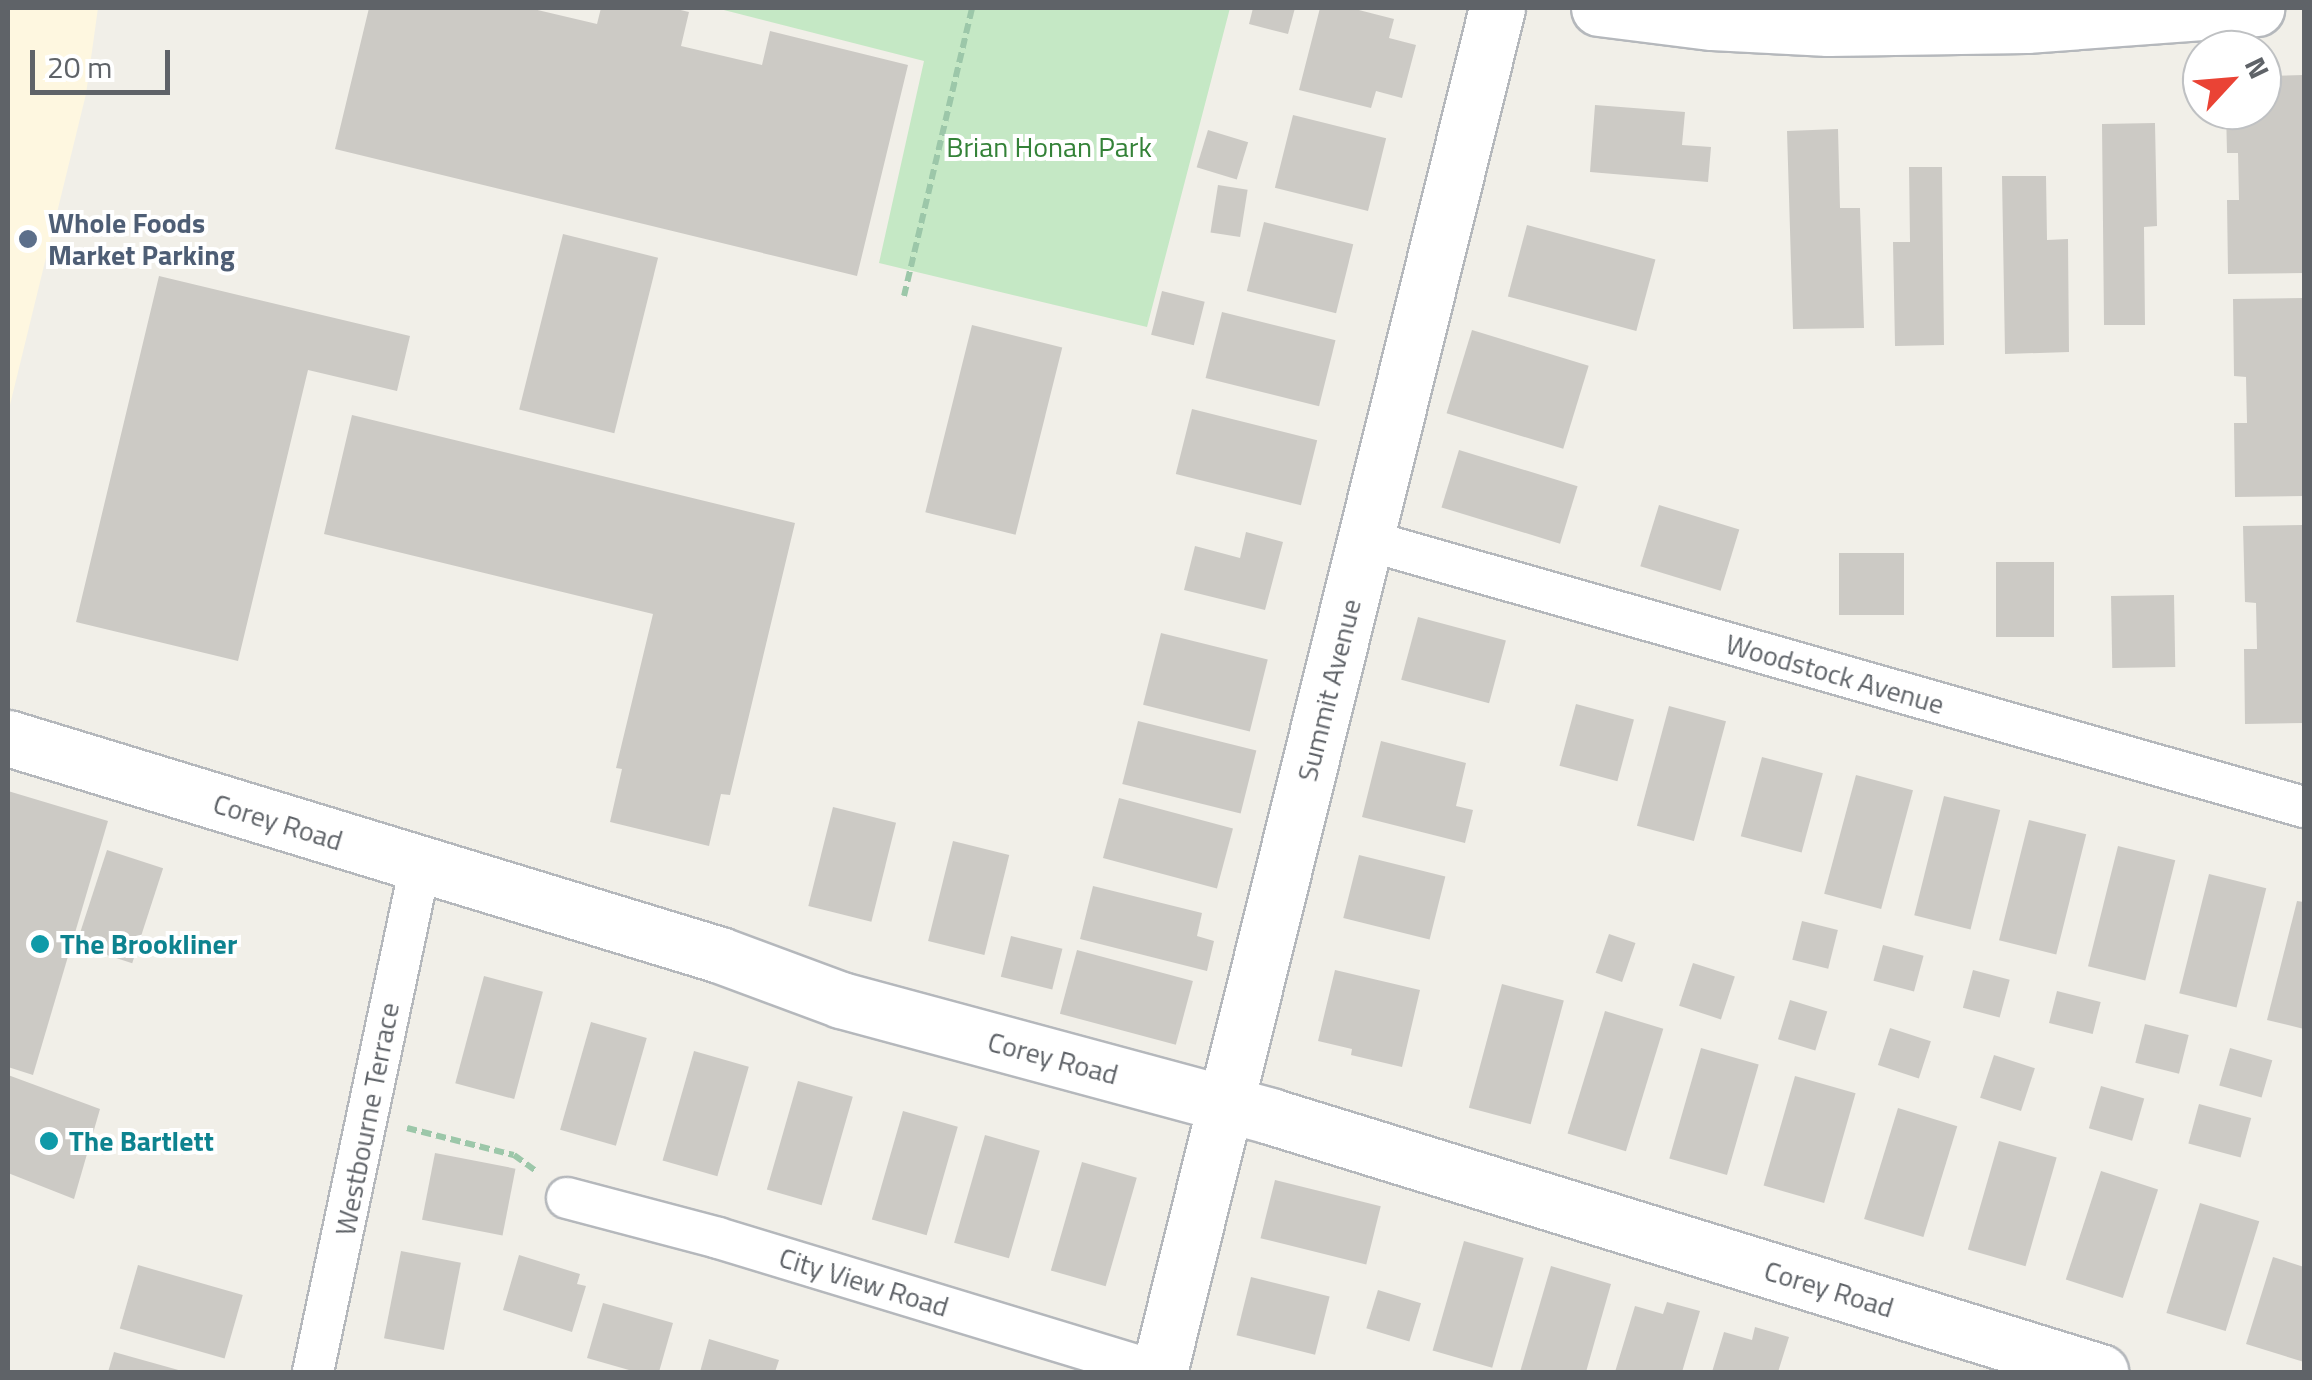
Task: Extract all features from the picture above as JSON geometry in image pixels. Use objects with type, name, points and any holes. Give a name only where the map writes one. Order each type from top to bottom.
[{"type":"street","name":"Summit Avenue","points":[[1159,1372],[1496,8]]},
{"type":"street","points":[[1598,8],[1712,22],[1828,28],[2026,25],[2192,9],[2256,8]]},
{"type":"street","name":"Woodstock Avenue","points":[[1366,540],[2304,807]]},
{"type":"street","name":"Corey Road","points":[[8,738],[720,955],[841,1000],[1226,1106],[2100,1372]]},
{"type":"street","name":"Westbourne Terrace","points":[[313,1372],[420,866]]},
{"type":"street","name":"City View Road","points":[[567,1198],[718,1238],[1159,1372]]},
{"type":"path","points":[[904,296],[972,8]]},
{"type":"path","points":[[367,1118],[514,1155],[567,1198]]},
{"type":"shaded area","name":"Whole Foods Market Parking","points":[[8,8],[98,8],[86,94],[8,413]]},
{"type":"green space","name":"Brian Honan Park","points":[[716,8],[1230,8],[1147,327],[879,263],[924,61]]},
{"type":"building","points":[[369,8],[529,8],[597,24],[601,8],[672,8],[689,12],[681,46],[762,65],[770,31],[908,65],[857,276],[335,149]]},
{"type":"building","points":[[1253,8],[1295,8],[1288,34],[1249,24]]},
{"type":"building","points":[[1320,8],[1351,8],[1394,19],[1389,38],[1416,45],[1402,98],[1376,91],[1371,108],[1299,90]]},
{"type":"building","points":[[2304,75],[2304,273],[2228,274],[2227,200],[2239,200],[2238,153],[2227,153],[2226,130],[2282,130],[2282,76]]},
{"type":"building","points":[[1595,105],[1685,112],[1682,145],[1711,147],[1708,182],[1590,172]]},
{"type":"building","points":[[1293,115],[1386,138],[1368,211],[1275,188]]},
{"type":"building","points":[[2155,123],[2157,226],[2144,227],[2145,325],[2104,325],[2102,124]]},
{"type":"building","points":[[1838,129],[1840,208],[1860,208],[1864,328],[1793,329],[1787,131]]},
{"type":"building","points":[[1208,130],[1248,142],[1237,180],[1197,167]]},
{"type":"building","points":[[1909,167],[1942,167],[1944,345],[1895,346],[1893,242],[1910,242]]},
{"type":"building","points":[[2002,176],[2046,176],[2047,240],[2068,239],[2069,352],[2005,354]]},
{"type":"building","points":[[1218,185],[1248,190],[1240,237],[1210,232]]},
{"type":"building","points":[[1264,222],[1353,244],[1336,313],[1247,291]]},
{"type":"building","points":[[1527,225],[1655,259],[1636,331],[1508,296]]},
{"type":"building","points":[[563,234],[658,258],[614,433],[519,410]]},
{"type":"building","points":[[159,276],[410,336],[397,391],[308,370],[238,661],[76,622]]},
{"type":"building","points":[[1162,291],[1205,302],[1194,345],[1151,335]]},
{"type":"building","points":[[2304,298],[2304,496],[2235,497],[2234,423],[2247,423],[2246,377],[2234,376],[2233,299]]},
{"type":"building","points":[[1222,312],[1336,340],[1319,406],[1206,378]]},
{"type":"building","points":[[972,325],[1062,347],[1016,535],[925,512]]},
{"type":"building","points":[[1472,330],[1589,366],[1563,449],[1447,413]]},
{"type":"building","points":[[1192,409],[1317,440],[1301,505],[1176,474]]},
{"type":"building","points":[[352,415],[795,523],[730,795],[721,794],[709,846],[610,822],[622,769],[616,768],[653,614],[324,534]]},
{"type":"building","points":[[1459,450],[1578,486],[1560,544],[1441,507]]},
{"type":"building","points":[[1659,505],[1739,530],[1721,591],[1640,566]]},
{"type":"building","points":[[2304,525],[2304,723],[2245,724],[2244,649],[2257,649],[2256,603],[2245,602],[2243,526]]},
{"type":"building","points":[[1246,532],[1283,542],[1265,610],[1184,590],[1195,546],[1240,558]]},
{"type":"building","points":[[1839,553],[1904,553],[1904,615],[1839,615]]},
{"type":"building","points":[[1996,562],[2054,562],[2054,637],[1996,637]]},
{"type":"building","points":[[2174,595],[2175,667],[2112,668],[2111,596]]},
{"type":"building","points":[[1418,617],[1506,641],[1489,703],[1401,680]]},
{"type":"building","points":[[1161,633],[1268,660],[1250,731],[1143,705]]},
{"type":"building","points":[[1576,704],[1634,720],[1617,781],[1559,766]]},
{"type":"building","points":[[1669,706],[1726,721],[1694,841],[1637,826]]},
{"type":"building","points":[[1138,721],[1256,751],[1241,814],[1122,784]]},
{"type":"building","points":[[1381,741],[1466,763],[1456,806],[1473,810],[1465,843],[1362,817]]},
{"type":"building","points":[[1762,757],[1823,773],[1802,853],[1741,836]]},
{"type":"building","points":[[1856,775],[1913,790],[1881,909],[1824,894]]},
{"type":"building","name":"The Brookliner","points":[[8,791],[108,821],[33,1075],[8,1067]]},
{"type":"building","points":[[1944,796],[2000,810],[1971,929],[1914,915]]},
{"type":"building","points":[[1119,798],[1233,829],[1217,888],[1103,858]]},
{"type":"building","points":[[833,807],[896,823],[871,922],[808,906]]},
{"type":"building","points":[[2029,820],[2086,834],[2056,955],[1999,940]]},
{"type":"building","points":[[953,841],[1009,855],[984,955],[928,941]]},
{"type":"building","points":[[2118,846],[2175,860],[2145,981],[2088,966]]},
{"type":"building","points":[[107,850],[163,868],[132,963],[76,945]]},
{"type":"building","points":[[1359,855],[1445,877],[1430,940],[1343,918]]},
{"type":"building","points":[[2209,874],[2266,888],[2236,1008],[2179,993]]},
{"type":"building","points":[[1093,886],[1202,913],[1197,936],[1214,941],[1207,971],[1080,939]]},
{"type":"building","points":[[2297,901],[2304,902],[2304,1029],[2267,1020]]},
{"type":"building","points":[[1802,921],[1838,930],[1828,969],[1792,960]]},
{"type":"building","points":[[1609,934],[1635,943],[1622,982],[1596,973]]},
{"type":"building","points":[[1011,936],[1062,949],[1052,990],[1001,977]]},
{"type":"building","points":[[1883,945],[1924,956],[1914,992],[1873,981]]},
{"type":"building","points":[[1077,950],[1193,981],[1176,1045],[1060,1014]]},
{"type":"building","points":[[1693,963],[1735,977],[1721,1019],[1679,1006]]},
{"type":"building","points":[[1335,970],[1420,990],[1402,1067],[1351,1055],[1352,1049],[1318,1041]]},
{"type":"building","points":[[1973,970],[2010,980],[2000,1018],[1963,1008]]},
{"type":"building","points":[[484,976],[543,992],[514,1099],[455,1083]]},
{"type":"building","points":[[1502,984],[1564,1001],[1531,1124],[1469,1108]]},
{"type":"building","points":[[2057,991],[2101,1002],[2093,1034],[2049,1023]]},
{"type":"building","points":[[1790,1000],[1827,1011],[1815,1051],[1778,1039]]},
{"type":"building","points":[[1605,1011],[1663,1029],[1626,1151],[1568,1133]]},
{"type":"building","points":[[591,1022],[647,1038],[616,1146],[560,1130]]},
{"type":"building","points":[[2145,1024],[2189,1035],[2179,1074],[2135,1063]]},
{"type":"building","points":[[1890,1028],[1931,1041],[1919,1078],[1878,1065]]},
{"type":"building","points":[[1701,1048],[1759,1065],[1727,1175],[1669,1159]]},
{"type":"building","points":[[2230,1048],[2272,1060],[2262,1098],[2219,1085]]},
{"type":"building","points":[[694,1051],[749,1067],[717,1176],[663,1161]]},
{"type":"building","points":[[1994,1055],[2035,1068],[2021,1111],[1980,1098]]},
{"type":"building","name":"The Bartlett","points":[[8,1075],[100,1109],[74,1199],[8,1173]]},
{"type":"building","points":[[1795,1076],[1856,1093],[1824,1203],[1764,1186]]},
{"type":"building","points":[[798,1081],[853,1097],[822,1205],[767,1190]]},
{"type":"building","points":[[2101,1086],[2144,1098],[2132,1141],[2089,1128]]},
{"type":"building","points":[[2199,1104],[2251,1118],[2241,1158],[2188,1144]]},
{"type":"building","points":[[1898,1108],[1957,1126],[1923,1237],[1864,1219]]},
{"type":"building","points":[[903,1111],[958,1127],[927,1235],[872,1220]]},
{"type":"building","points":[[985,1135],[1040,1151],[1009,1258],[954,1243]]},
{"type":"building","points":[[1999,1141],[2057,1158],[2026,1266],[1968,1250]]},
{"type":"building","points":[[435,1153],[515,1169],[503,1235],[422,1220]]},
{"type":"building","points":[[1082,1162],[1137,1178],[1106,1286],[1051,1271]]},
{"type":"building","points":[[2101,1171],[2158,1190],[2123,1298],[2066,1279]]},
{"type":"building","points":[[1275,1180],[1381,1206],[1366,1265],[1260,1238]]},
{"type":"building","points":[[2200,1203],[2259,1221],[2226,1331],[2166,1313]]},
{"type":"building","points":[[1464,1241],[1524,1258],[1492,1368],[1433,1351]]},
{"type":"building","points":[[401,1251],[461,1263],[444,1350],[384,1338]]},
{"type":"building","points":[[519,1255],[580,1274],[577,1284],[586,1286],[572,1332],[503,1310]]},
{"type":"building","points":[[2273,1257],[2304,1267],[2304,1362],[2246,1344]]},
{"type":"building","points":[[138,1265],[243,1295],[225,1358],[120,1328]]},
{"type":"building","points":[[1551,1266],[1611,1284],[1586,1372],[1520,1372]]},
{"type":"building","points":[[1251,1277],[1330,1297],[1315,1355],[1236,1335]]},
{"type":"building","points":[[1378,1290],[1421,1303],[1409,1341],[1366,1328]]},
{"type":"building","points":[[1667,1302],[1700,1311],[1682,1372],[1615,1372],[1635,1306],[1663,1314]]},
{"type":"building","points":[[603,1303],[673,1323],[659,1372],[636,1372],[587,1358]]},
{"type":"building","points":[[1755,1327],[1789,1337],[1778,1372],[1712,1372],[1724,1332],[1752,1340]]},
{"type":"building","points":[[709,1339],[779,1360],[775,1372],[700,1372]]},
{"type":"building","points":[[114,1352],[182,1371],[182,1372],[108,1372]]},
{"type":"place","name":"Whole Foods Market Parking","points":[[28,239]]},
{"type":"place","name":"The Brookliner","points":[[40,944]]},
{"type":"place","name":"The Bartlett","points":[[49,1141]]}]
